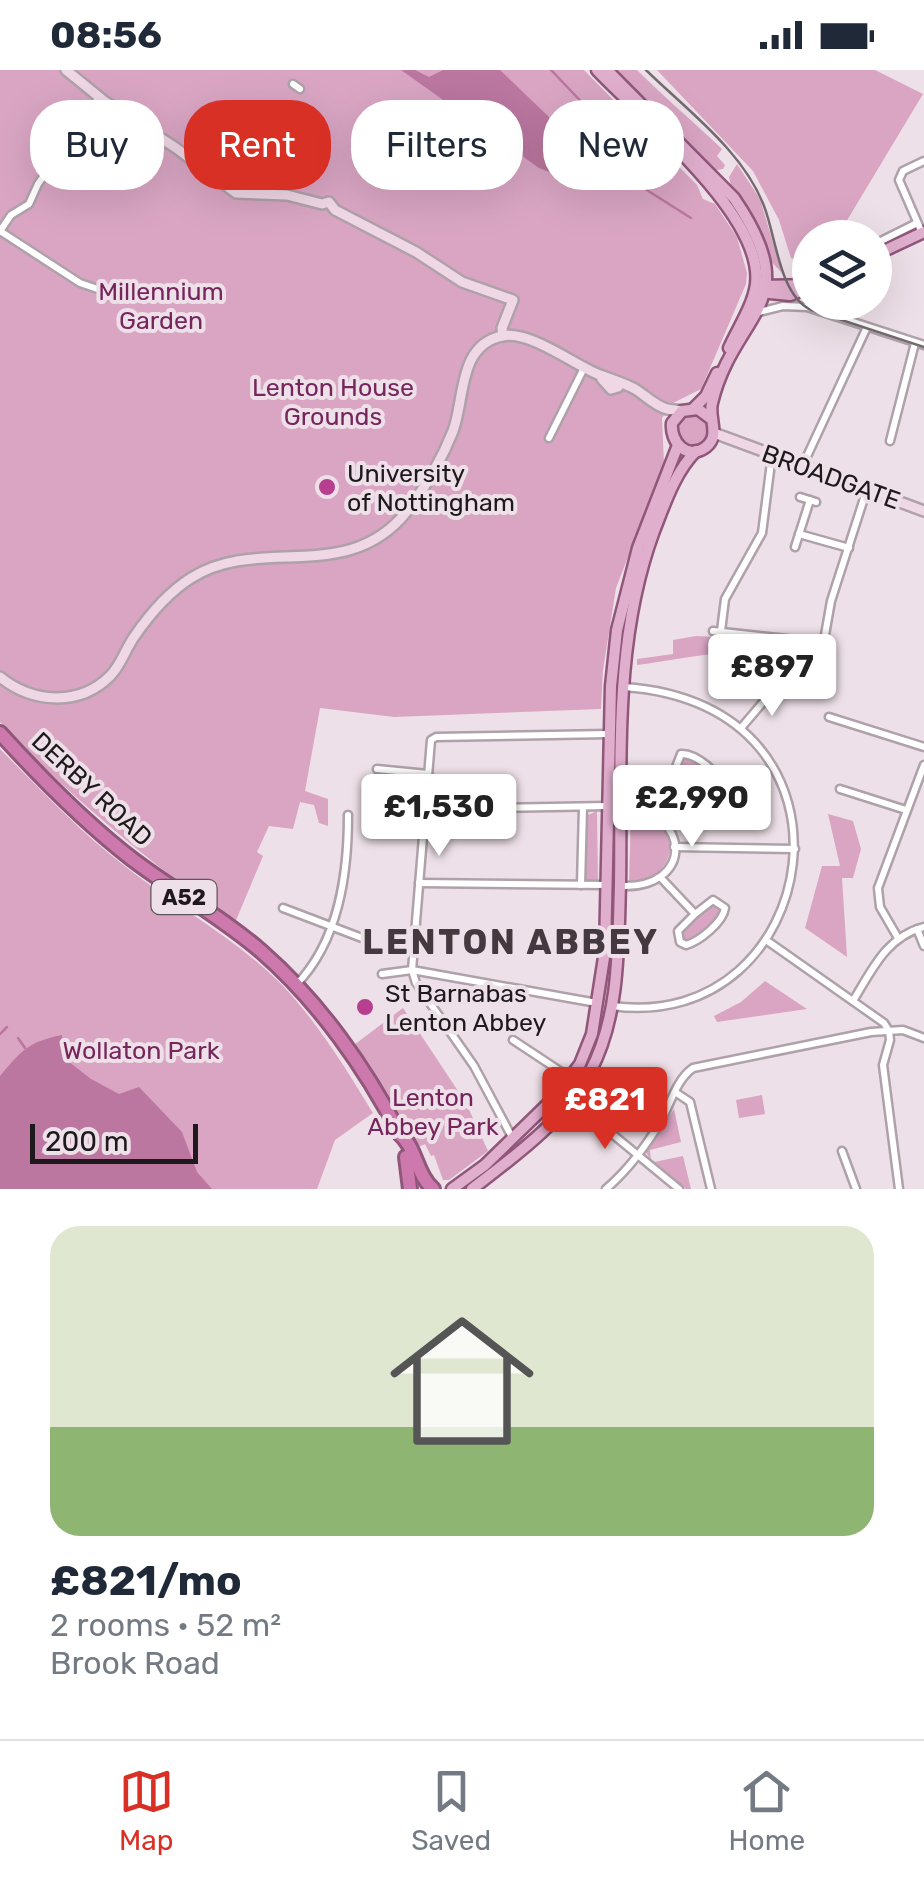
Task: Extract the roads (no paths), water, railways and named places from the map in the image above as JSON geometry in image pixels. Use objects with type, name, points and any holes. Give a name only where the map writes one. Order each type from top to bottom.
[{"type":"highway","name":"DERBY ROAD","points":[[0,733],[108,840],[259,949],[296,986],[350,1054],[399,1133],[409,1166],[410,1189]]},
{"type":"highway","name":"DERBY ROAD","points":[[399,1133],[406,1138],[423,1178],[433,1189]]},
{"type":"main road","points":[[597,70],[735,214],[763,289],[706,396],[672,423],[672,437],[678,445],[701,449]]},
{"type":"main road","points":[[607,70],[734,198],[746,215],[765,265],[776,279],[790,286]]},
{"type":"main road","points":[[892,245],[921,229]]},
{"type":"main road","points":[[452,1189],[486,1166],[556,1096],[588,1046],[599,1003],[605,952],[609,734],[628,632],[650,543],[678,474],[714,433],[710,418],[712,402],[733,353],[759,312],[765,265]]},
{"type":"main road","points":[[763,289],[790,286]]},
{"type":"main road","points":[[763,289],[792,294]]},
{"type":"main road","points":[[688,410],[710,418]]},
{"type":"main road","points":[[472,1189],[536,1138],[570,1100],[593,1068],[612,1006],[620,886],[617,686],[626,588],[678,445]]},
{"type":"main road","points":[[608,806],[621,806]]},
{"type":"main road","points":[[556,1096],[570,1100]]},
{"type":"street","points":[[66,70],[236,193],[288,194],[322,204],[330,202],[336,210],[416,252],[462,282],[513,300],[502,328],[503,336]]},
{"type":"street","points":[[100,98],[38,184],[29,204],[11,215],[0,231],[80,283],[118,296],[127,288]]},
{"type":"street","points":[[892,238],[921,229],[898,180],[903,171],[924,161]]},
{"type":"street","points":[[759,312],[783,306],[807,307],[924,346]]},
{"type":"street","points":[[801,468],[867,327]]},
{"type":"street","points":[[0,677],[11,686],[40,697],[78,695],[110,675],[134,636],[175,589],[200,573],[245,562],[325,555],[371,544],[407,510],[436,467],[453,430],[469,363],[484,346],[503,336],[530,341],[618,387],[646,397]]},
{"type":"street","points":[[890,441],[915,343]]},
{"type":"street","points":[[549,438],[584,368]]},
{"type":"street","points":[[600,377],[667,408],[688,410]]},
{"type":"street","points":[[667,408],[672,423]]},
{"type":"street","name":"BROADGATE","points":[[714,433],[924,511]]},
{"type":"street","points":[[701,449],[738,443]]},
{"type":"street","points":[[772,456],[762,533],[730,587],[717,631],[823,642]]},
{"type":"street","points":[[819,669],[832,601],[866,490]]},
{"type":"street","points":[[795,547],[813,501],[800,497]]},
{"type":"street","points":[[798,534],[849,548]]},
{"type":"street","points":[[612,1006],[666,1006],[702,993],[742,967],[765,940],[786,898],[795,850],[792,817],[780,783],[765,755],[741,728],[691,698],[617,686]]},
{"type":"street","points":[[741,728],[776,687]]},
{"type":"street","points":[[828,717],[924,748]]},
{"type":"street","points":[[514,1140],[479,1075],[416,983],[412,970],[432,739],[609,734]]},
{"type":"street","points":[[683,753],[692,755],[724,785],[720,794],[713,796],[694,782],[676,767],[677,758],[683,753]]},
{"type":"street","points":[[898,938],[880,908],[878,888],[924,765]]},
{"type":"street","points":[[377,769],[428,774]]},
{"type":"street","points":[[662,818],[694,782]]},
{"type":"street","points":[[840,789],[906,810]]},
{"type":"street","points":[[425,808],[608,806]]},
{"type":"street","points":[[620,886],[639,886],[661,878],[671,866],[674,847],[662,818],[642,808],[621,806]]},
{"type":"street","points":[[581,885],[583,807]]},
{"type":"street","points":[[296,986],[315,965],[346,877],[351,831],[348,815]]},
{"type":"street","points":[[674,847],[795,850]]},
{"type":"street","points":[[661,878],[695,914]]},
{"type":"street","points":[[419,883],[606,885]]},
{"type":"street","points":[[712,900],[725,908],[722,917],[691,945],[686,945],[680,942],[678,931],[695,914],[712,900]]},
{"type":"street","points":[[283,908],[362,938]]},
{"type":"street","points":[[853,1000],[884,951],[898,938],[921,927],[924,946]]},
{"type":"street","points":[[765,940],[853,1000],[889,1030],[890,1040],[882,1061],[899,1189]]},
{"type":"street","points":[[382,974],[412,970],[599,1003]]},
{"type":"street","points":[[606,1189],[637,1156],[683,1076],[697,1066],[889,1030],[909,1031],[924,1038]]},
{"type":"street","points":[[513,1040],[570,1078]]},
{"type":"street","points":[[675,1092],[690,1102],[711,1189]]},
{"type":"street","points":[[570,1100],[679,1189]]},
{"type":"street","points":[[842,1151],[856,1189]]},
{"type":"street","points":[[832,1164],[844,1161]]},
{"type":"waterway","points":[[551,70],[636,151],[642,187],[691,218]]},
{"type":"waterway","points":[[0,1034],[7,1027]]},
{"type":"waterway","points":[[18,1038],[25,1048]]},
{"type":"tram line","points":[[646,70],[728,149],[755,186],[785,278],[800,302],[811,310],[924,347]]},
{"type":"place","name":"University of Nottingham","points":[[327,487]]},
{"type":"place","name":"St Barnabas Lenton Abbey","points":[[365,1007]]},
{"type":"district","name":"LENTON ABBEY","points":[[511,942]]},
{"type":"park label","name":"Millennium Garden","points":[[161,306]]},
{"type":"park label","name":"Lenton House Grounds","points":[[333,402]]},
{"type":"park label","name":"Wollaton Park","points":[[141,1050]]},
{"type":"park label","name":"Lenton Abbey Park","points":[[433,1112]]}]
